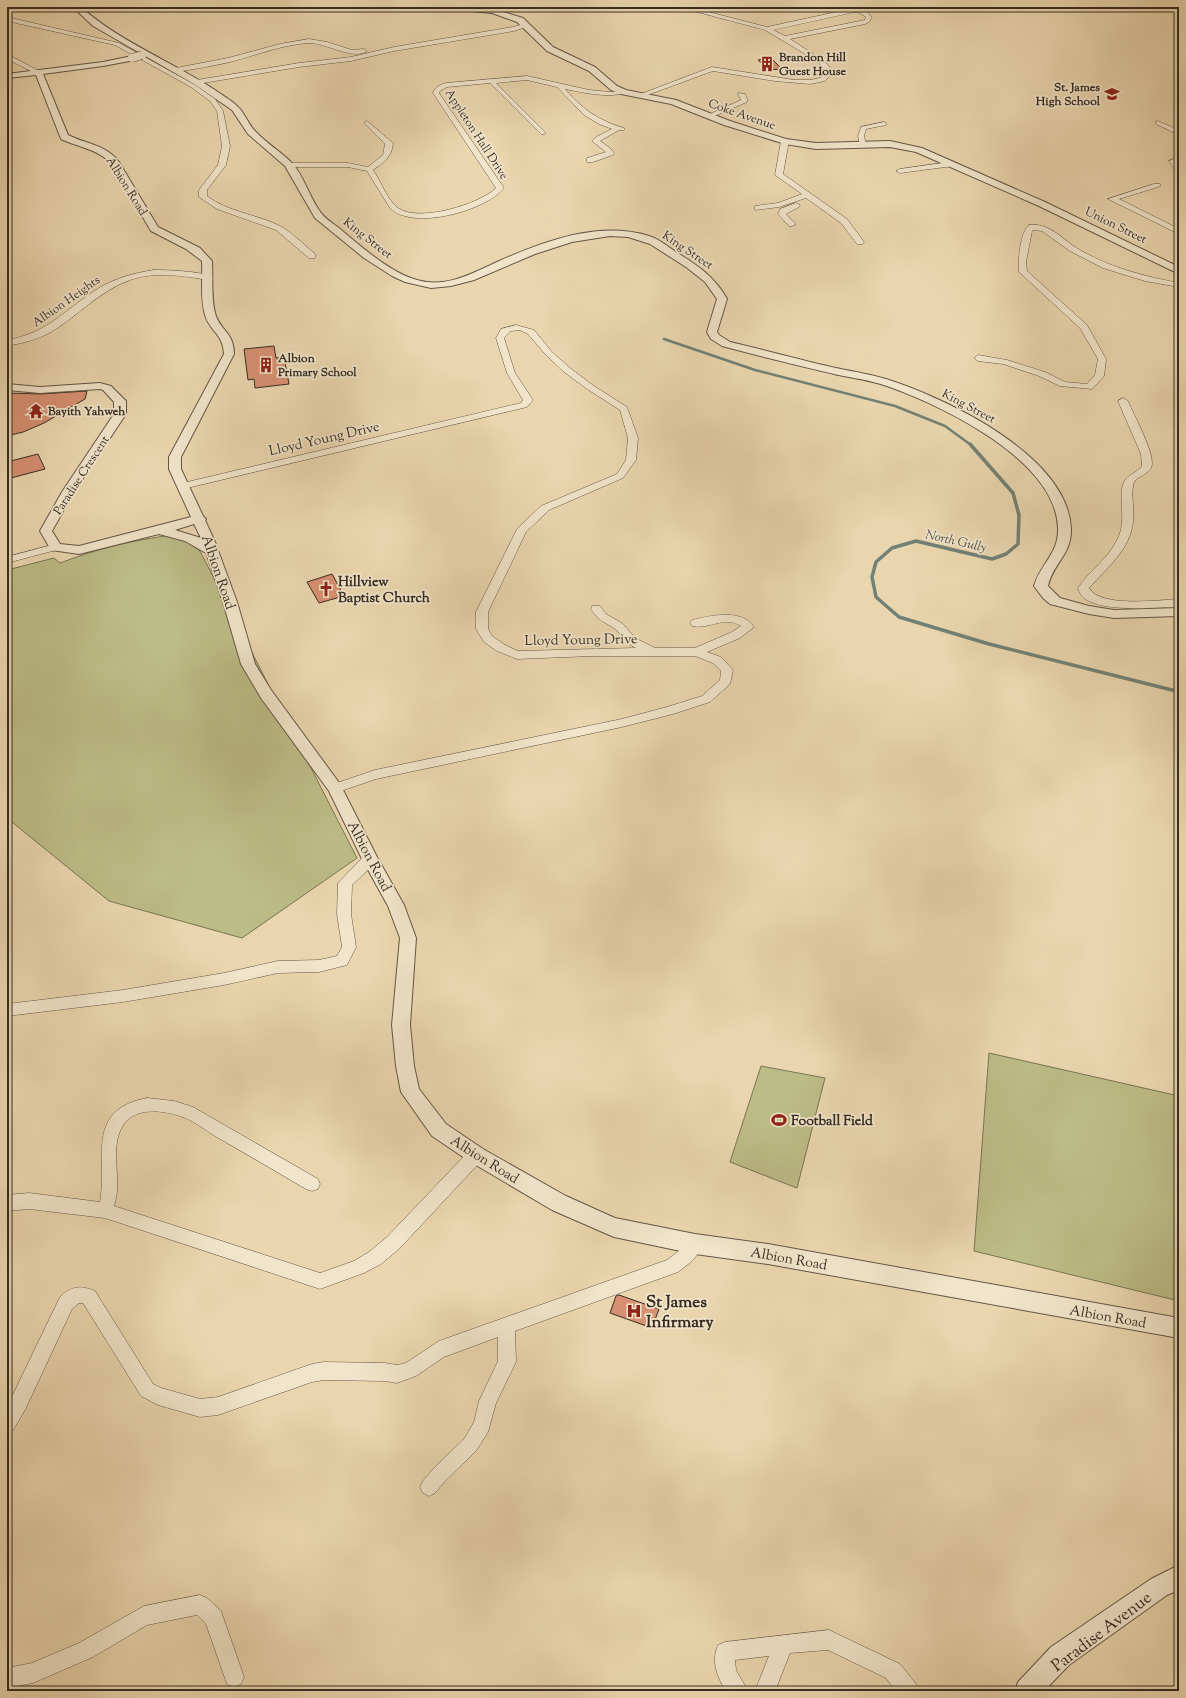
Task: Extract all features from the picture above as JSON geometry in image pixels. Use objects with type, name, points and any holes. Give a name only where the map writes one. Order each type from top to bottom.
[{"type":"street","name":"King Street","points":[[76,7],[96,24],[144,54],[197,82],[235,108],[250,132],[289,165],[318,216],[388,270],[404,279],[421,284],[436,285],[454,283],[476,276],[530,251],[556,243],[595,236],[622,234],[644,238],[655,242],[703,274],[719,291],[722,299],[712,332],[720,341],[726,344],[890,384],[927,399],[969,420],[1000,438],[1021,454],[1038,471],[1051,489],[1060,506],[1064,521],[1064,537],[1061,552],[1043,577],[1041,586],[1055,601],[1089,610],[1114,614],[1179,612]]},
{"type":"street","name":"Coke Avenue","points":[[452,7],[493,11],[520,20],[527,25],[550,49],[592,69],[614,88],[624,92],[673,102],[785,141],[816,146],[890,144],[919,150],[1042,204]]},
{"type":"street","points":[[640,96],[712,69],[723,69],[794,82],[814,82],[826,77],[830,72],[826,66],[784,38],[767,29],[682,7]]},
{"type":"street","points":[[767,29],[855,10],[862,11],[869,17],[867,21],[863,23],[784,38]]},
{"type":"street","points":[[7,19],[117,44],[193,86],[213,100],[220,111],[226,146],[222,165],[203,190],[203,196],[223,210],[275,226],[312,256]]},
{"type":"street","points":[[197,82],[299,65],[351,59],[384,51],[514,29],[527,25]]},
{"type":"street","points":[[176,70],[229,60],[280,46],[308,41],[325,42],[351,52],[384,51]]},
{"type":"street","points":[[7,76],[103,64],[144,54]]},
{"type":"street","points":[[7,56],[39,72]]},
{"type":"street","name":"Albion Road","points":[[39,72],[61,134],[64,137],[109,154],[154,229],[202,254],[207,261],[211,316],[226,336],[230,345],[229,354],[175,457],[175,468],[201,523],[212,551],[230,602],[248,664],[266,694],[335,788],[370,859],[396,905],[408,938],[402,1025],[404,1066],[410,1092],[439,1130],[476,1155],[559,1203],[614,1227],[695,1244],[768,1254],[1179,1328]]},
{"type":"street","name":"Appleton Hall Drive","points":[[368,169],[375,176],[396,211],[412,216],[446,212],[484,201],[497,193],[500,188],[436,93],[437,89],[446,85],[527,78],[589,92],[610,94],[624,92]]},
{"type":"street","points":[[491,81],[543,133]]},
{"type":"street","points":[[559,85],[576,107],[591,118],[620,129],[598,138],[596,141],[610,152],[590,160]]},
{"type":"street","points":[[710,116],[745,101],[743,95],[741,94]]},
{"type":"street","points":[[289,165],[348,165],[368,169],[386,157],[389,150],[389,143],[367,122]]},
{"type":"street","points":[[1158,123],[1179,133]]},
{"type":"street","points":[[862,145],[861,136],[863,128],[884,124]]},
{"type":"street","points":[[785,141],[779,175],[844,221],[860,242]]},
{"type":"street","points":[[1179,159],[1173,161],[1179,169]]},
{"type":"street","points":[[900,171],[950,164]]},
{"type":"street","points":[[1157,186],[1112,200],[1179,232]]},
{"type":"street","points":[[758,208],[779,205],[810,197]]},
{"type":"street","points":[[792,224],[782,214],[783,211],[810,197]]},
{"type":"street","name":"Union Street","points":[[1042,204],[1179,271]]},
{"type":"street","points":[[978,358],[1004,362],[1042,374],[1063,384],[1089,386],[1099,376],[1102,359],[1084,327],[1023,272],[1022,262],[1028,230],[1032,227],[1044,229],[1073,249],[1106,266],[1148,279],[1179,285]]},
{"type":"street","name":"Albion Heights","points":[[7,343],[35,338],[50,330],[101,290],[128,277],[145,273],[179,272],[208,278]]},
{"type":"street","name":"Lloyd Young Drive","points":[[183,486],[524,405],[528,400],[511,373],[500,338],[501,334],[507,329],[520,327],[530,330],[539,339],[545,349],[560,363],[601,395],[624,409],[633,438],[631,460],[620,476],[545,508],[521,531],[482,612],[482,628],[488,639],[501,648],[517,655],[592,652],[696,652],[717,660],[727,670],[726,681],[706,699],[622,724],[375,775],[335,788]]},
{"type":"street","name":"Paradise Crescent","points":[[7,387],[40,390],[100,386],[107,388],[120,401],[120,414],[68,492],[46,531],[56,547]]},
{"type":"street","points":[[1123,401],[1146,454],[1148,463],[1147,468],[1128,483],[1128,523],[1124,538],[1115,551],[1083,588],[1084,593],[1087,597],[1102,603],[1179,603]]},
{"type":"street","points":[[7,560],[56,547],[79,550],[157,531],[201,523]]},
{"type":"street","points":[[157,531],[187,536],[198,541],[212,551]]},
{"type":"street","points":[[596,609],[602,617],[619,628],[631,642],[656,653]]},
{"type":"street","points":[[696,624],[711,620],[728,619],[741,621],[748,627],[736,635],[696,652]]},
{"type":"street","points":[[7,1010],[123,996],[224,979],[278,967],[319,966],[342,961],[349,946],[344,914],[345,883],[370,859]]},
{"type":"street","points":[[104,1210],[110,1192],[109,1150],[113,1130],[119,1118],[130,1110],[139,1105],[151,1103],[170,1105],[188,1112],[312,1184]]},
{"type":"street","points":[[7,1203],[30,1201],[104,1210],[320,1281],[358,1267],[375,1258],[394,1243],[476,1155]]},
{"type":"street","points":[[7,1424],[19,1404],[66,1303],[78,1294],[84,1294],[89,1297],[147,1390],[158,1396],[200,1408],[218,1406],[312,1373],[324,1371],[385,1372],[397,1374],[410,1370],[439,1350],[672,1266],[686,1256],[695,1244]]},
{"type":"street","points":[[429,1487],[438,1475],[470,1445],[482,1426],[488,1401],[507,1362],[506,1326]]},
{"type":"street","name":"Paradise Avenue","points":[[1027,1691],[1060,1656],[1159,1587],[1179,1577]]},
{"type":"street","points":[[7,1678],[33,1673],[86,1650],[144,1616],[200,1605],[214,1618],[234,1677]]},
{"type":"street","points":[[738,1691],[726,1673],[725,1652],[829,1640],[894,1671],[909,1691]]},
{"type":"street","points":[[765,1691],[784,1644]]},
{"type":"green space","points":[[165,536],[185,540],[200,551],[357,858],[242,938],[109,901],[7,818],[7,570],[54,558],[60,563],[112,546]]},
{"type":"green space","points":[[989,1053],[1179,1096],[1179,1301],[974,1251]]},
{"type":"green space","name":"Football Field","points":[[761,1066],[825,1078],[797,1188],[730,1162]]},
{"type":"building","name":"Brandon Hill Guest House","points":[[771,58],[782,69],[769,70],[758,60]]},
{"type":"building","name":"Albion Primary School","points":[[274,346],[276,358],[284,357],[289,384],[255,388],[254,379],[248,380],[244,349]]},
{"type":"building","name":"Bayith Yahweh","points":[[87,391],[85,399],[44,423],[23,432],[7,436],[7,393],[40,394]]},
{"type":"building","points":[[38,454],[45,469],[7,479],[7,462]]},
{"type":"building","name":"Hillview Baptist Church","points":[[332,574],[344,596],[319,603],[307,582]]},
{"type":"building","name":"St James Infirmary","points":[[619,1295],[659,1309],[652,1328],[610,1313],[616,1296]]},
{"type":"waterway","name":"North Gully","points":[[664,339],[755,370],[895,406],[945,426],[971,445]]},
{"type":"waterway","name":"North Gully","points":[[971,445],[1013,493],[1019,515],[1018,544],[1006,554],[992,559],[916,541],[892,548],[876,562],[872,577],[876,597],[899,617],[989,644],[1172,690],[1179,690]]},
{"type":"place","name":"Brandon Hill Guest House","points":[[767,64]]},
{"type":"place","name":"St. James High School","points":[[1112,94]]},
{"type":"place","name":"Albion Primary School","points":[[266,365]]},
{"type":"place","name":"Bayith Yahweh","points":[[36,411]]},
{"type":"place","name":"Hillview Baptist Church","points":[[326,589]]},
{"type":"place","name":"Football Field","points":[[779,1120]]},
{"type":"place","name":"St James Infirmary","points":[[634,1311]]}]
